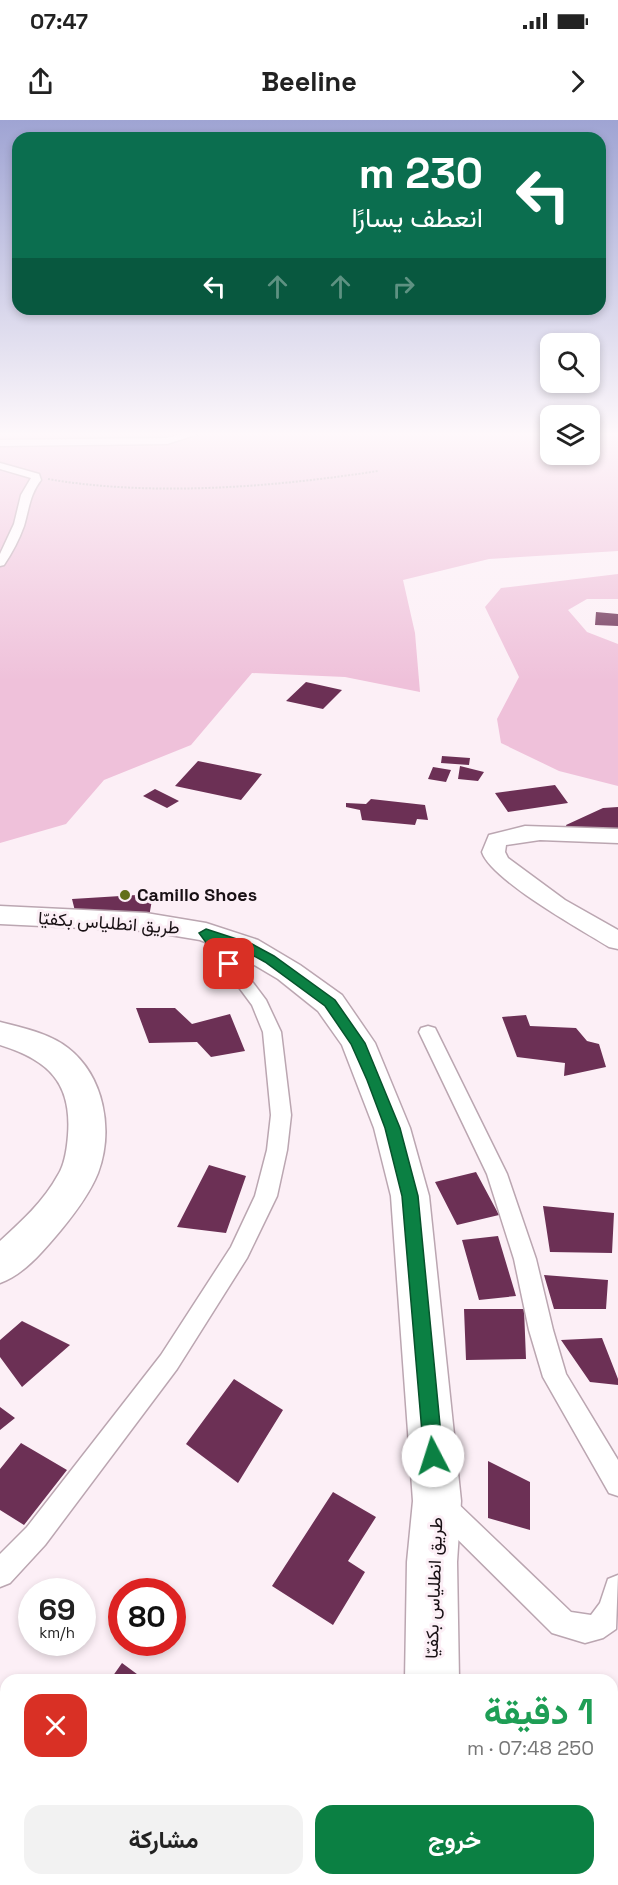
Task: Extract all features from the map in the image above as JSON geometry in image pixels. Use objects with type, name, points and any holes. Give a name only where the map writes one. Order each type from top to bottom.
[{"type":"highway","name":"طريق انطلياس بكفيّا","points":[[0,915],[146,922],[206,933],[247,947],[270,959],[330,1003],[358,1043],[392,1128],[410,1196],[437,1501],[432,1562],[432,1674]]},
{"type":"highway","points":[[0,1033],[56,1056],[76,1078],[86,1103],[88,1132],[79,1172],[60,1205],[0,1266]]},
{"type":"main road","points":[[618,836],[507,835],[497,840],[492,852],[500,863],[556,905],[618,942]]},
{"type":"street","points":[[0,563],[13,541],[21,516]]},
{"type":"street","points":[[0,1573],[36,1536],[169,1362],[239,1252],[266,1196],[277,1150],[281,1115],[272,1032],[260,1004],[206,933]]},
{"type":"street","points":[[428,1032],[496,1174],[525,1259],[541,1330],[555,1377],[618,1484]]},
{"type":"street","points":[[437,1501],[562,1623],[578,1630],[591,1630],[613,1612],[618,1589]]},
{"type":"shaded area","points":[[0,516],[618,516],[618,551],[489,559],[403,580],[415,633],[420,692],[345,677],[252,673],[191,745],[104,780],[66,824],[0,843]]},
{"type":"shaded area","points":[[618,574],[618,599],[587,599],[568,610],[587,632],[618,644],[618,786],[559,771],[501,743],[497,719],[519,677],[485,607],[501,588]]},
{"type":"building","points":[[596,612],[618,614],[618,626],[595,625]]},
{"type":"building","points":[[306,682],[342,690],[323,709],[286,701]]},
{"type":"building","points":[[442,756],[470,758],[469,765],[441,763]]},
{"type":"building","points":[[198,761],[262,774],[241,800],[175,786]]},
{"type":"building","points":[[460,766],[484,772],[478,781],[458,779]]},
{"type":"building","points":[[433,767],[451,770],[446,782],[428,779]]},
{"type":"building","points":[[555,785],[568,803],[508,812],[495,793]]},
{"type":"building","points":[[155,789],[179,801],[167,808],[143,796]]},
{"type":"building","points":[[371,799],[425,805],[428,820],[417,819],[415,825],[362,820],[360,810],[346,807],[346,803],[366,804]]},
{"type":"building","points":[[618,807],[618,830],[568,831],[566,825],[603,808]]},
{"type":"building","points":[[153,894],[149,917],[75,911],[72,899]]},
{"type":"building","points":[[136,1008],[175,1008],[192,1024],[230,1014],[245,1051],[211,1057],[197,1042],[149,1043]]},
{"type":"building","points":[[526,1015],[530,1026],[576,1028],[587,1041],[599,1044],[606,1067],[564,1076],[565,1063],[517,1057],[502,1017]]},
{"type":"building","points":[[209,1165],[246,1176],[226,1233],[177,1227]]},
{"type":"building","points":[[476,1172],[499,1215],[457,1225],[435,1182]]},
{"type":"building","points":[[543,1206],[614,1213],[612,1253],[550,1252]]},
{"type":"building","points":[[498,1236],[516,1296],[479,1300],[462,1240]]},
{"type":"building","points":[[544,1275],[608,1280],[606,1309],[554,1309]]},
{"type":"building","points":[[464,1309],[524,1309],[526,1359],[466,1360]]},
{"type":"building","points":[[22,1321],[70,1345],[22,1387],[0,1357],[0,1340]]},
{"type":"building","points":[[602,1338],[618,1379],[618,1385],[590,1382],[561,1340]]},
{"type":"building","points":[[234,1379],[283,1410],[238,1483],[186,1444]]},
{"type":"building","points":[[0,1407],[15,1418],[0,1430]]},
{"type":"building","points":[[21,1443],[67,1470],[24,1525],[0,1510],[0,1469]]},
{"type":"building","points":[[488,1461],[530,1482],[530,1530],[488,1518]]},
{"type":"building","points":[[333,1492],[376,1517],[348,1561],[365,1572],[333,1625],[272,1586]]},
{"type":"building","points":[[122,1663],[137,1674],[114,1674]]},
{"type":"place","name":"Camillo Shoes","points":[[125,895]]},
{"type":"route","points":[[229,964],[206,933],[247,947],[270,959],[308,984],[330,1003],[358,1043],[374,1080],[392,1128],[410,1196],[433,1456]]}]
